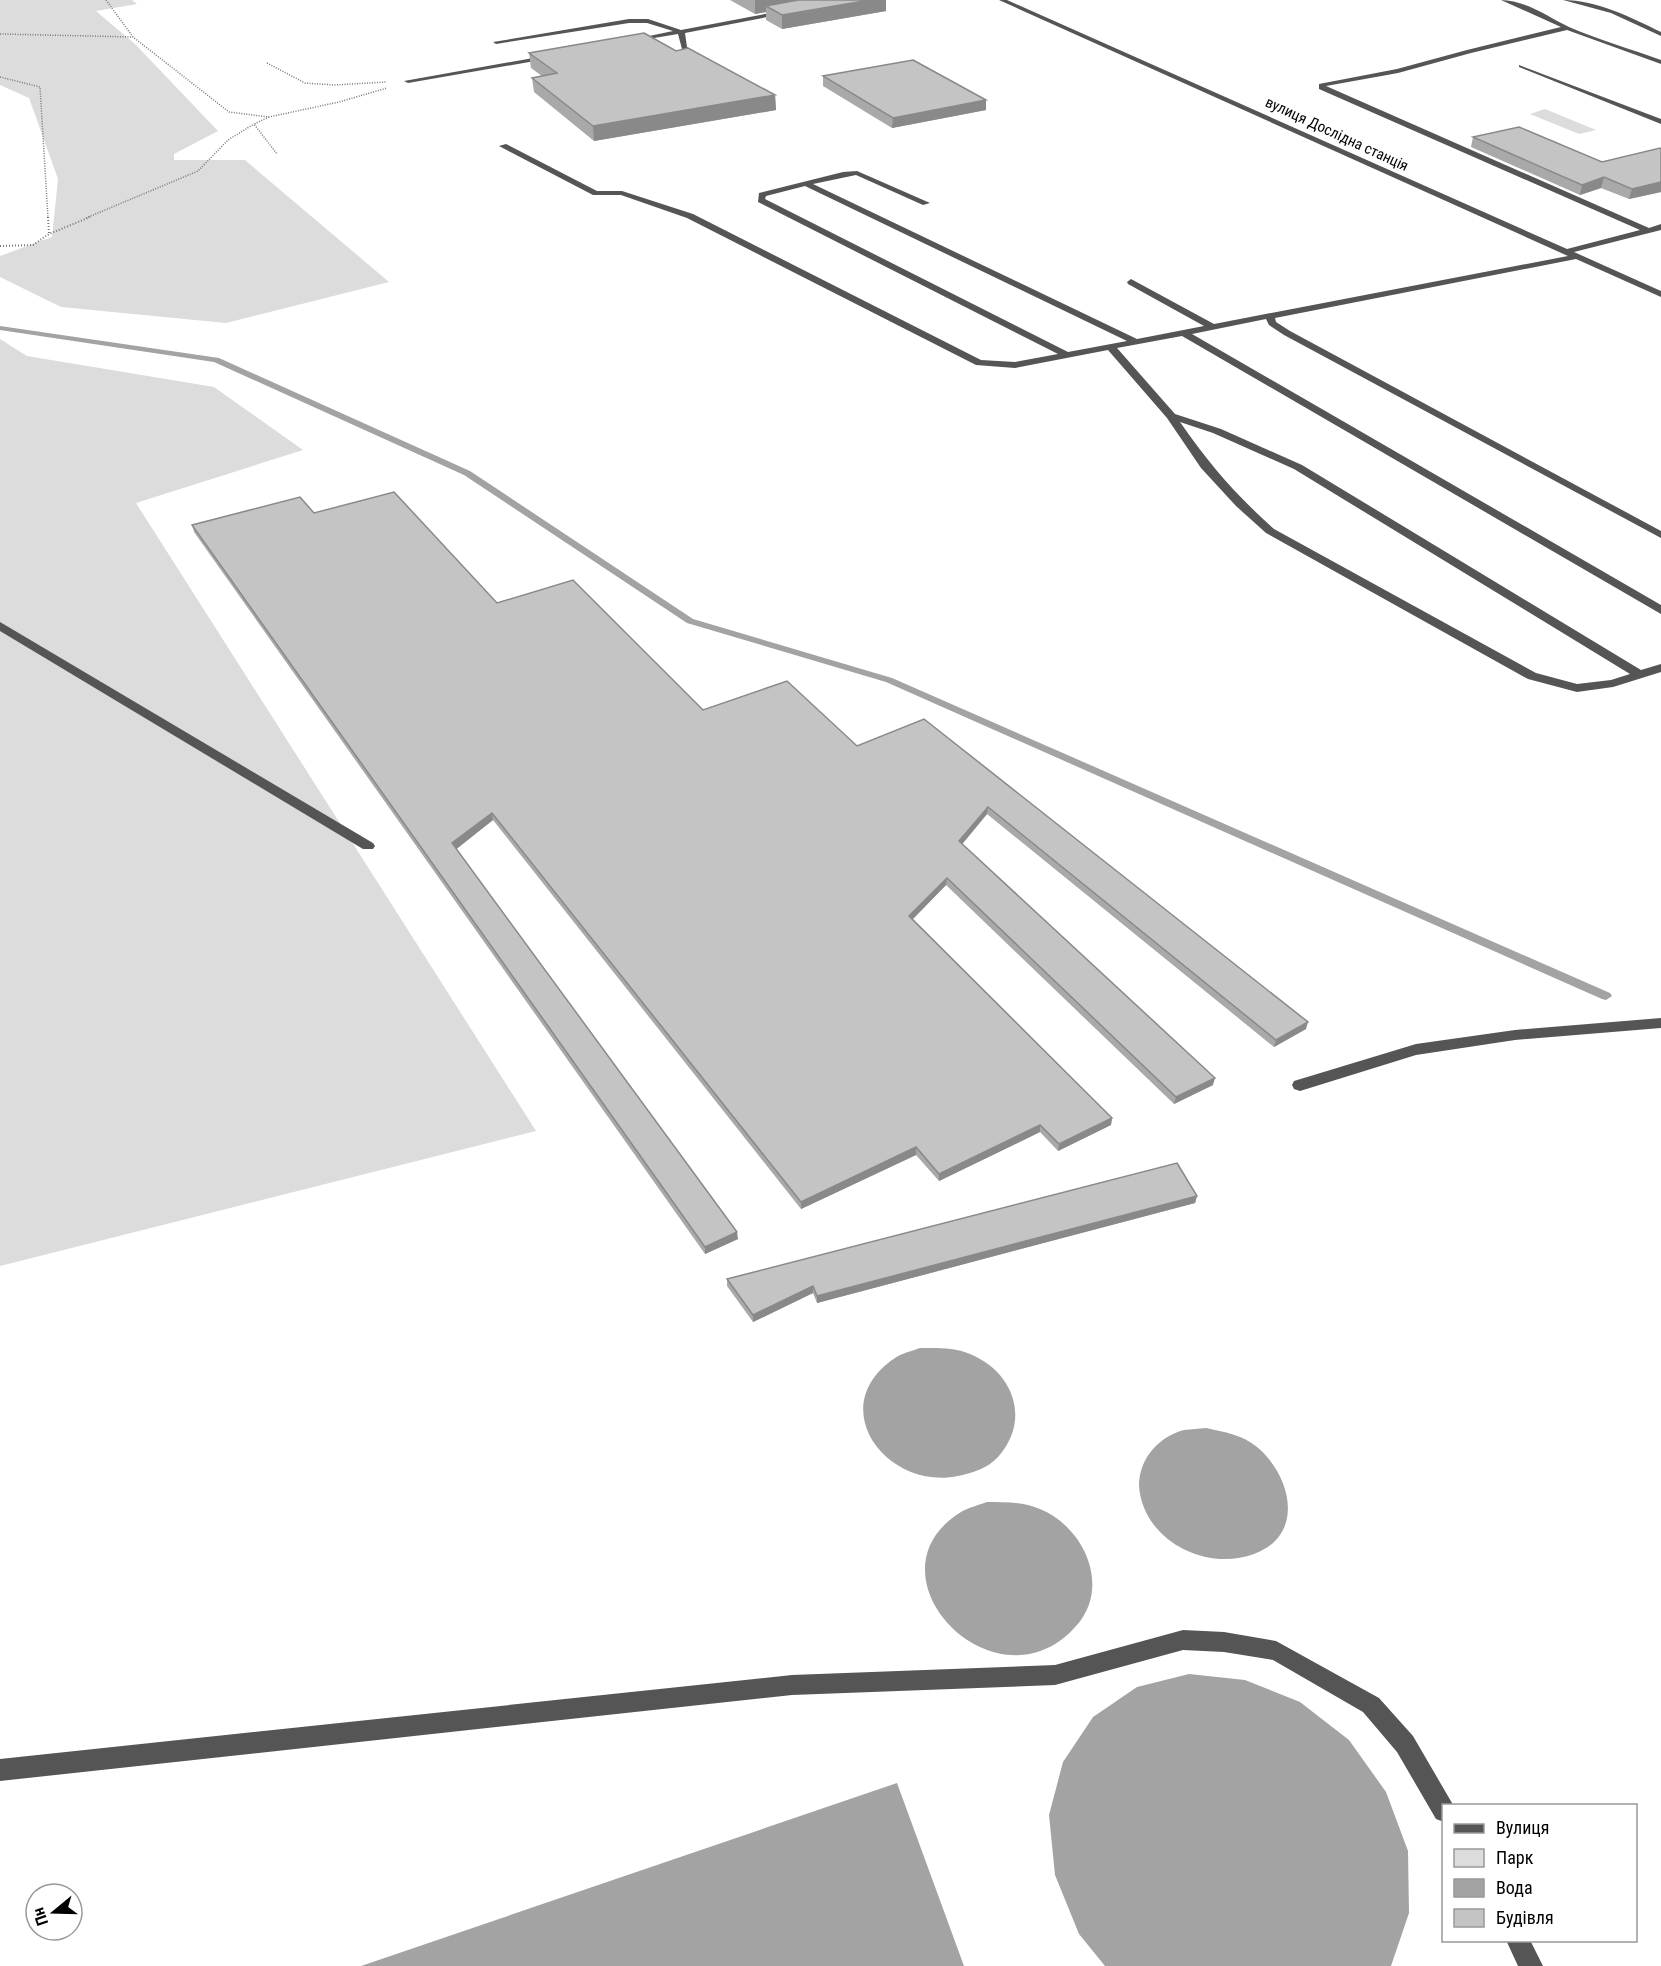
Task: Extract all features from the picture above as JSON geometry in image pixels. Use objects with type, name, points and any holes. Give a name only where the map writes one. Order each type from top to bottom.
[{"type":"street","name":"вулиця Дослідна станція","points":[[1002,0],[1661,294]]},
{"type":"street","points":[[1504,0],[1567,28],[1661,62]]},
{"type":"street","points":[[1566,0],[1604,6],[1661,34]]},
{"type":"street","points":[[626,42],[794,10]]},
{"type":"street","points":[[496,42],[629,21],[648,21],[681,32]]},
{"type":"street","points":[[1567,28],[1469,51],[1398,71],[1323,84],[1322,87],[1647,230]]},
{"type":"street","points":[[681,32],[684,48],[714,65]]},
{"type":"street","points":[[408,81],[560,55]]},
{"type":"street","points":[[1521,66],[1661,122]]},
{"type":"street","points":[[503,146],[596,193],[621,193],[690,216],[979,363],[1015,365],[1575,257]]},
{"type":"street","points":[[926,203],[857,173],[843,174],[762,195],[761,200],[1067,355]]},
{"type":"street","points":[[806,184],[1135,341]]},
{"type":"street","points":[[1564,252],[1661,226]]},
{"type":"street","points":[[1131,282],[1211,326]]},
{"type":"street","points":[[1269,315],[1272,323],[1287,333],[1661,535]]},
{"type":"street","points":[[1182,332],[1661,610]]},
{"type":"street","points":[[1110,346],[1171,416],[1204,465],[1240,504],[1270,531],[1532,676],[1577,688],[1613,683],[1661,668]]},
{"type":"street","points":[[1171,416],[1217,431],[1298,467],[1640,675]]},
{"type":"street","points":[[0,626],[368,846]]},
{"type":"street","points":[[1300,1085],[1416,1050],[1515,1035],[1661,1023]]},
{"type":"street","points":[[0,1770],[792,1685],[1055,1676],[1183,1640],[1224,1642],[1276,1651],[1371,1705],[1405,1744],[1442,1809]]},
{"type":"street","points":[[1518,1942],[1531,1966]]},
{"type":"path","points":[[106,0],[133,37],[230,112],[269,117]]},
{"type":"path","points":[[0,34],[133,37]]},
{"type":"path","points":[[267,63],[305,83],[334,85],[408,81]]},
{"type":"path","points":[[0,76],[40,87],[49,234]]},
{"type":"path","points":[[0,246],[33,244],[49,234],[198,171],[228,140],[269,117],[339,102],[408,81]]},
{"type":"path","points":[[254,124],[277,154]]},
{"type":"green space","points":[[0,0],[132,0],[137,4],[96,11],[136,45],[218,131],[174,154],[174,160],[245,160],[389,282],[226,323],[61,307],[0,277],[0,256],[52,237],[58,179],[29,98],[0,85]]},
{"type":"green space","points":[[1545,109],[1596,130],[1579,134],[1530,114]]},
{"type":"green space","points":[[0,339],[27,356],[214,387],[303,450],[136,503],[536,1131],[0,1266]]},
{"type":"water","points":[[920,1348],[952,1349],[970,1354],[985,1362],[998,1372],[1013,1398],[1014,1428],[1008,1443],[994,1461],[975,1472],[958,1476],[932,1477],[908,1471],[887,1458],[872,1441],[864,1420],[864,1399],[874,1377],[895,1358]]},
{"type":"water","points":[[1206,1428],[1252,1443],[1269,1459],[1285,1488],[1288,1504],[1287,1519],[1281,1533],[1270,1545],[1254,1554],[1216,1559],[1197,1555],[1164,1536],[1152,1522],[1143,1505],[1139,1481],[1150,1453],[1167,1437],[1175,1433]]},
{"type":"water","points":[[987,1502],[1027,1505],[1056,1518],[1080,1543],[1088,1559],[1092,1576],[1092,1593],[1087,1610],[1077,1625],[1045,1649],[1011,1655],[979,1646],[951,1627],[932,1600],[925,1569],[933,1539],[961,1512]]},
{"type":"water","points":[[1189,1674],[1245,1680],[1300,1702],[1349,1740],[1386,1792],[1408,1851],[1409,1913],[1391,1966],[1105,1966],[1079,1934],[1055,1875],[1049,1815],[1063,1762],[1093,1717],[1137,1687]]},
{"type":"water","points":[[897,1783],[964,1966],[361,1966]]},
{"type":"building","points":[[798,0],[870,0],[782,15],[766,6]]},
{"type":"building","points":[[644,33],[676,51],[688,48],[775,95],[593,126],[532,78],[557,73],[529,53]]},
{"type":"building","points":[[913,60],[986,100],[893,118],[823,76]]},
{"type":"building","points":[[1519,127],[1602,162],[1660,148],[1661,182],[1632,189],[1604,177],[1582,185],[1473,137]]},
{"type":"building","points":[[394,492],[497,603],[573,580],[703,710],[787,681],[857,746],[924,719],[1308,1022],[1276,1040],[988,807],[959,841],[1215,1078],[1176,1097],[947,878],[909,916],[1112,1118],[1059,1144],[1040,1125],[939,1174],[916,1147],[801,1202],[492,813],[452,843],[737,1232],[705,1247],[192,525],[300,497],[314,513]]},
{"type":"building","points":[[1177,1163],[1197,1196],[817,1296],[813,1286],[753,1315],[727,1279]]},
{"type":"waterway","points":[[0,328],[216,360],[467,473],[690,621],[889,680],[1606,996]]}]
